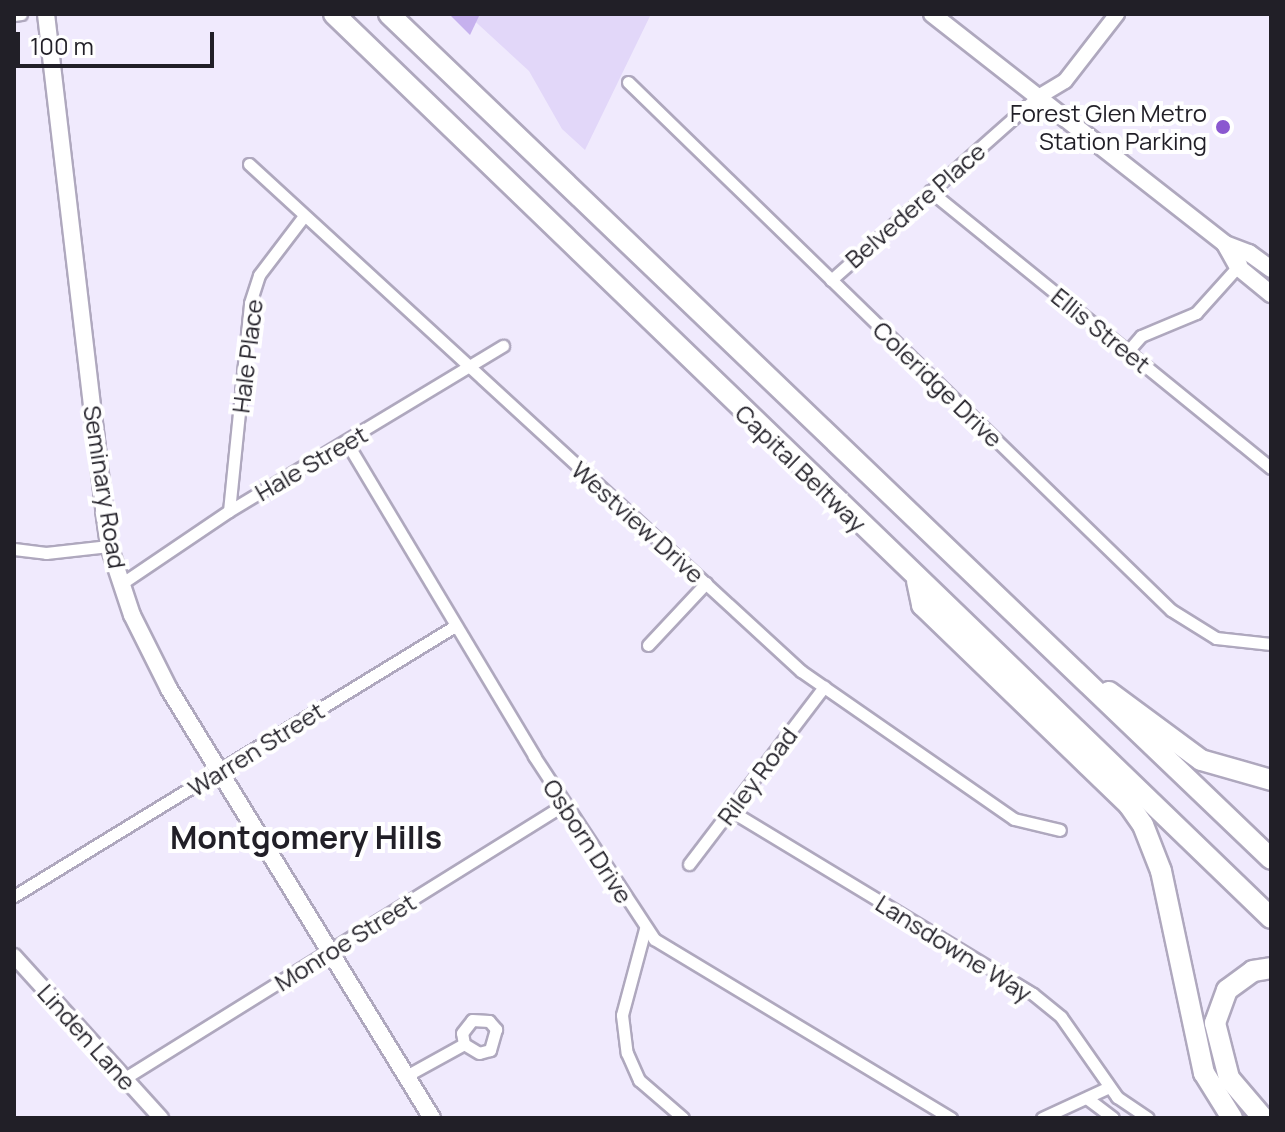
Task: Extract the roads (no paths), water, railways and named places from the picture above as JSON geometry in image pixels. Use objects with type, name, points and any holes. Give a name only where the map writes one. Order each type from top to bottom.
[{"type":"highway","name":"Capital Beltway","points":[[334,14],[917,581],[1271,918]]},
{"type":"highway","name":"Capital Beltway","points":[[389,14],[1008,612],[1271,859]]},
{"type":"highway","points":[[917,581],[922,605],[1129,805],[1143,825],[1161,871],[1204,1073],[1232,1118]]},
{"type":"highway","points":[[1008,612],[1201,760],[1271,780]]},
{"type":"highway","points":[[1263,1118],[1229,1078],[1215,1023],[1227,990],[1253,971],[1271,968]]},
{"type":"main road","name":"Seminary Road","points":[[46,14],[109,546],[121,584],[152,660],[432,1118]]},
{"type":"main road","points":[[932,14],[1035,99],[1225,244],[1249,253],[1271,269]]},
{"type":"main road","points":[[1225,244],[1238,267],[1271,294]]},
{"type":"street","points":[[14,15],[21,14]]},
{"type":"street","points":[[1035,99],[1065,81],[1117,14]]},
{"type":"street","name":"Coleridge Drive","points":[[628,82],[1171,610],[1216,638],[1271,644]]},
{"type":"street","name":"Belvedere Place","points":[[831,280],[1035,99]]},
{"type":"street","name":"Westview Drive","points":[[249,164],[469,368],[824,687],[1014,819],[1060,830]]},
{"type":"street","name":"Ellis Street","points":[[930,191],[1271,468]]},
{"type":"street","name":"Hale Place","points":[[229,511],[250,303],[259,275],[304,216]]},
{"type":"street","points":[[1128,351],[1141,336],[1196,313],[1249,253]]},
{"type":"street","name":"Hale Street","points":[[121,584],[229,511],[347,443],[503,346]]},
{"type":"street","name":"Osborn Drive","points":[[347,443],[455,626],[645,929],[951,1118]]},
{"type":"street","points":[[14,549],[46,553],[109,546]]},
{"type":"street","points":[[648,645],[706,583]]},
{"type":"street","name":"Warren Street","points":[[14,896],[455,626]]},
{"type":"street","name":"Riley Road","points":[[689,864],[824,687]]},
{"type":"street","name":"Monroe Street","points":[[125,1078],[565,804]]},
{"type":"street","name":"Lansdowne Way","points":[[731,811],[1033,994],[1061,1017],[1109,1087],[1148,1118]]},
{"type":"street","points":[[645,929],[622,1015],[627,1053],[639,1080],[683,1118]]},
{"type":"street","name":"Linden Lane","points":[[14,956],[161,1118]]},
{"type":"street","points":[[406,1076],[464,1044]]},
{"type":"street","points":[[1042,1118],[1109,1087]]},
{"type":"street","points":[[1088,1099],[1113,1118]]},
{"type":"place","name":"Forest Glen Metro Station Parking","points":[[1223,127]]},
{"type":"district","name":"Montgomery Hills","points":[[306,837]]}]
